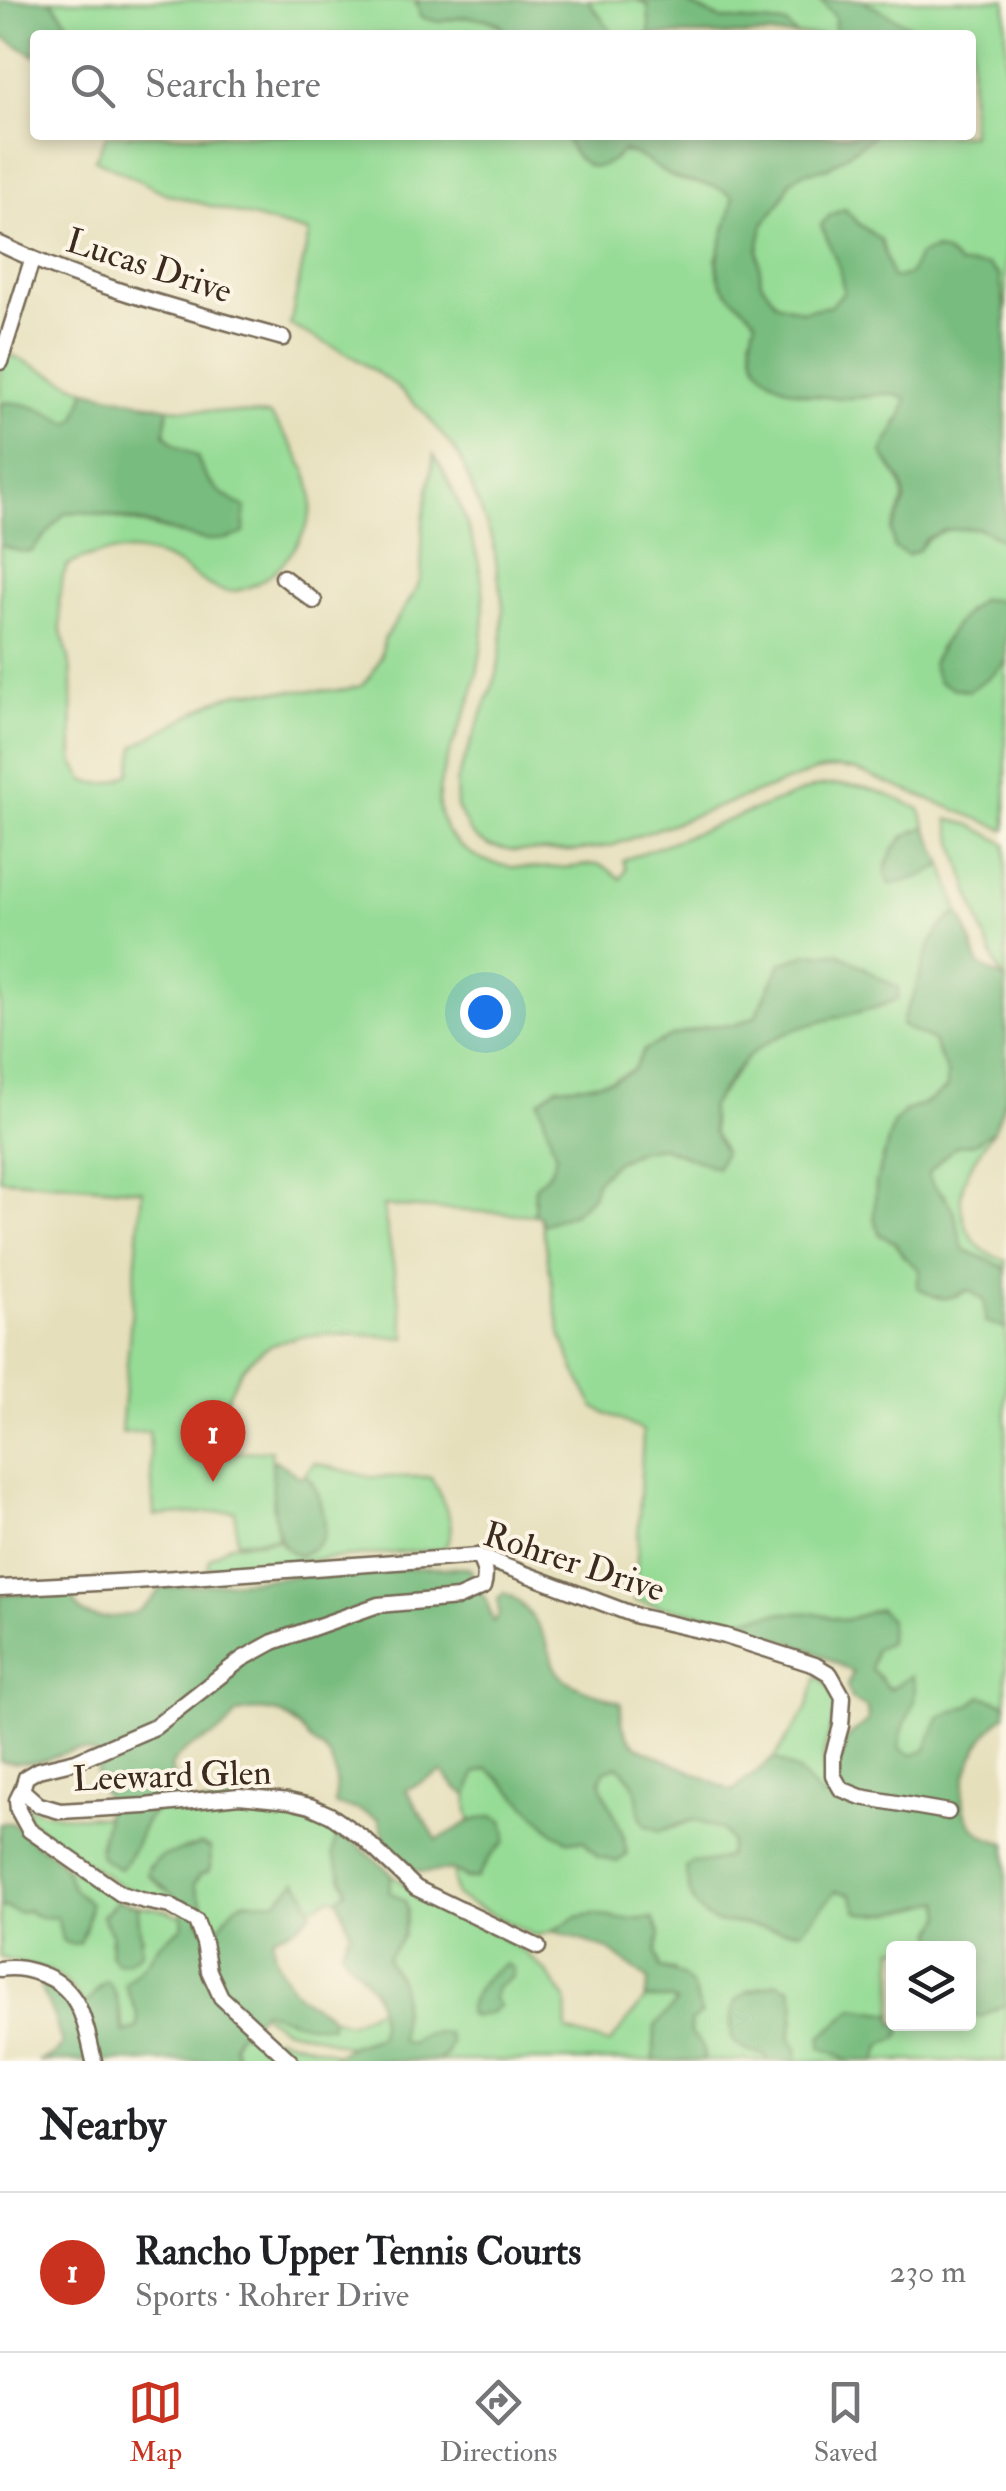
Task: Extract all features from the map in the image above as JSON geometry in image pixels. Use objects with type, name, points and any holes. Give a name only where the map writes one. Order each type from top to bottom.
[{"type":"street","name":"Lucas Drive","points":[[0,244],[111,290],[283,338]]},
{"type":"street","points":[[0,362],[32,260]]},
{"type":"street","points":[[282,577],[314,601]]},
{"type":"street","name":"Rohrer Drive","points":[[0,1588],[478,1556],[637,1616],[725,1636],[815,1665],[830,1674],[844,1696],[833,1755],[833,1775],[841,1789],[861,1798],[948,1812]]},
{"type":"street","name":"Leeward Glen","points":[[478,1556],[486,1578],[483,1587],[472,1594],[378,1605],[273,1642],[242,1659],[155,1726],[76,1760],[38,1770],[26,1777],[22,1790],[38,1805],[60,1811],[239,1796],[310,1806],[362,1838],[416,1888],[538,1947]]},
{"type":"street","points":[[22,1790],[18,1810],[29,1830],[121,1894],[170,1906],[196,1922],[208,1971],[221,1997],[290,2061]]},
{"type":"street","points":[[0,1969],[30,1969],[59,1982],[78,2002],[94,2061]]},
{"type":"green space","points":[[0,0],[51,0],[69,24],[70,30],[30,30],[30,53],[0,35]]},
{"type":"green space","points":[[51,0],[416,0],[416,5],[438,22],[485,19],[504,30],[70,30]]},
{"type":"green space","points":[[417,0],[590,0],[611,30],[504,30],[499,23],[486,19],[464,17],[438,22],[420,17]]},
{"type":"green space","points":[[590,0],[637,0],[648,5],[650,30],[611,30]]},
{"type":"green space","points":[[637,0],[685,0],[720,19],[786,24],[791,30],[650,30],[648,5]]},
{"type":"green space","points":[[685,0],[820,0],[835,17],[835,30],[791,30],[786,24],[720,19]]},
{"type":"green space","points":[[820,0],[861,0],[915,30],[835,30],[835,17]]},
{"type":"green space","points":[[861,0],[1006,0],[1006,314],[999,275],[988,265],[959,265],[935,249],[919,255],[909,276],[891,278],[881,240],[859,224],[822,225],[845,292],[830,306],[802,311],[776,303],[761,282],[758,251],[763,224],[791,181],[802,173],[828,168],[868,140],[976,140],[976,30],[914,28]]},
{"type":"green space","points":[[104,140],[566,140],[640,155],[672,177],[720,187],[733,197],[716,260],[736,300],[757,320],[751,338],[757,364],[821,396],[867,397],[890,392],[907,398],[905,412],[896,423],[889,464],[903,490],[900,512],[891,531],[919,550],[936,534],[960,528],[980,529],[1006,542],[1006,612],[998,600],[967,610],[938,650],[995,673],[1006,661],[1006,830],[855,770],[836,768],[816,771],[611,846],[574,851],[513,851],[477,839],[457,807],[456,782],[497,674],[503,606],[493,542],[460,457],[424,412],[392,383],[350,355],[290,325],[309,233],[167,194],[95,159]]},
{"type":"green space","points":[[567,140],[868,140],[828,168],[802,173],[791,181],[763,224],[758,251],[761,282],[776,303],[802,311],[830,306],[844,292],[839,267],[821,225],[830,215],[845,209],[881,240],[892,278],[909,275],[919,255],[937,250],[959,265],[988,265],[999,275],[1006,314],[1006,542],[979,528],[945,530],[926,539],[919,550],[908,555],[894,548],[891,531],[905,501],[902,482],[882,453],[906,398],[885,394],[833,398],[794,391],[777,383],[755,359],[752,342],[756,320],[725,290],[718,275],[719,253],[733,197],[717,188],[673,177],[623,151],[596,167],[575,155]]},
{"type":"green space","points":[[7,353],[86,390],[76,419],[69,423],[44,410],[6,402],[0,406],[0,368]]},
{"type":"green space","points":[[86,390],[168,408],[165,434],[175,445],[197,457],[215,488],[245,508],[244,533],[209,540],[120,517],[75,512],[65,513],[31,552],[0,545],[0,406],[6,402],[23,404],[69,423],[76,419]]},
{"type":"green space","points":[[168,408],[270,415],[303,465],[311,487],[311,513],[285,560],[272,574],[241,590],[214,588],[171,561],[142,552],[111,552],[67,566],[59,601],[61,630],[72,679],[73,761],[85,781],[119,780],[130,773],[135,746],[215,701],[241,692],[345,690],[361,686],[372,674],[384,639],[421,578],[423,521],[434,455],[465,520],[483,590],[483,630],[475,682],[442,774],[439,795],[440,814],[448,832],[463,848],[502,865],[599,865],[621,879],[626,859],[815,787],[856,786],[920,809],[926,827],[903,837],[886,864],[910,880],[943,864],[959,913],[951,917],[902,1026],[932,1040],[947,1072],[947,1088],[928,1102],[905,1111],[887,1146],[876,1183],[880,1235],[895,1242],[903,1256],[956,1296],[969,1290],[985,1301],[1002,1328],[1006,1328],[1006,1704],[982,1696],[940,1717],[925,1751],[912,1755],[900,1749],[899,1737],[911,1676],[891,1689],[871,1670],[879,1609],[846,1620],[810,1613],[776,1613],[733,1620],[635,1601],[643,1431],[594,1407],[560,1332],[542,1225],[574,1213],[592,1196],[596,1182],[615,1162],[638,1151],[661,1147],[717,1167],[724,1152],[713,1132],[710,1107],[750,1054],[771,1040],[802,1026],[882,1006],[897,987],[880,980],[865,967],[781,963],[756,1016],[735,1025],[708,1026],[644,1050],[633,1070],[612,1080],[557,1087],[540,1101],[556,1156],[551,1170],[535,1187],[534,1215],[383,1206],[406,1338],[320,1334],[277,1343],[244,1367],[217,1423],[227,1423],[229,1453],[271,1450],[277,1538],[237,1541],[235,1511],[154,1516],[149,1431],[121,1433],[142,1190],[0,1179],[0,545],[29,547],[61,516],[74,512],[207,540],[245,508],[215,488],[197,457],[175,445],[165,433]]},
{"type":"green space","points":[[981,599],[998,600],[1006,612],[1006,661],[969,691],[952,688],[938,681],[932,664],[953,628]]},
{"type":"green space","points":[[948,819],[971,825],[1006,844],[1006,980],[983,931]]},
{"type":"green space","points":[[926,827],[943,864],[917,877],[889,884],[885,873],[894,850],[910,833]]},
{"type":"green space","points":[[959,913],[979,965],[1006,980],[1006,1097],[994,1130],[975,1143],[957,1146],[928,1174],[952,1208],[963,1249],[1006,1268],[1006,1328],[985,1322],[985,1301],[969,1290],[943,1298],[917,1287],[920,1270],[903,1256],[895,1242],[880,1235],[874,1218],[876,1183],[893,1124],[906,1111],[947,1088],[947,1072],[932,1040],[902,1026],[934,939],[940,928]]},
{"type":"green space","points":[[838,953],[898,987],[898,999],[787,1033],[747,1058],[710,1107],[713,1132],[724,1152],[717,1168],[661,1147],[638,1151],[615,1162],[596,1182],[592,1196],[574,1213],[542,1225],[540,1216],[534,1215],[535,1187],[551,1170],[556,1156],[539,1101],[557,1087],[612,1080],[633,1070],[644,1050],[672,1036],[708,1026],[735,1025],[756,1016],[781,963],[807,954]]},
{"type":"green space","points":[[994,1130],[965,1179],[961,1204],[972,1238],[984,1250],[1006,1260],[1006,1268],[963,1249],[945,1195],[932,1186],[928,1174],[957,1145],[975,1142]]},
{"type":"green space","points":[[275,1460],[300,1477],[305,1474],[322,1507],[322,1540],[298,1556],[282,1541],[278,1529],[273,1489]]},
{"type":"green space","points":[[314,1463],[371,1477],[431,1477],[448,1514],[448,1541],[443,1549],[207,1568],[209,1559],[231,1544],[280,1540],[283,1545],[313,1482],[305,1474]]},
{"type":"green space","points":[[393,1568],[468,1568],[487,1601],[493,1622],[499,1615],[498,1599],[504,1593],[520,1603],[539,1628],[560,1675],[583,1689],[621,1703],[624,1728],[634,1744],[732,1791],[774,1758],[797,1771],[823,1798],[830,1790],[846,1739],[868,1721],[867,1708],[851,1699],[847,1686],[853,1672],[808,1649],[758,1633],[733,1620],[776,1613],[810,1613],[846,1620],[879,1609],[890,1619],[889,1642],[875,1649],[871,1670],[890,1689],[911,1676],[914,1685],[900,1749],[912,1755],[925,1751],[939,1717],[982,1696],[1006,1704],[1006,1714],[992,1728],[969,1765],[964,1805],[970,1822],[984,1835],[1006,1843],[1006,2004],[976,2016],[976,1941],[937,1941],[934,1933],[943,1916],[941,1901],[877,1914],[858,1912],[851,1894],[836,1891],[801,1931],[719,1922],[707,1917],[692,1899],[686,1868],[692,1862],[727,1857],[731,1843],[723,1830],[693,1820],[660,1831],[644,1825],[632,1781],[618,1766],[605,1770],[600,1780],[625,1845],[627,1855],[617,1862],[598,1857],[584,1841],[568,1841],[553,1832],[488,1769],[475,1773],[468,1796],[442,1772],[406,1790],[437,1840],[471,1821],[493,1816],[503,1821],[506,1832],[505,1842],[477,1878],[451,1870],[418,1871],[394,1857],[379,1819],[335,1805],[336,1777],[329,1758],[290,1720],[261,1710],[237,1713],[221,1731],[177,1758],[171,1767],[176,1800],[148,1818],[121,1869],[106,1862],[100,1854],[106,1812],[105,1794],[97,1781],[97,1756],[81,1750],[30,1763],[0,1761],[0,1595],[70,1592],[82,1612],[107,1617],[138,1611],[161,1588]]},
{"type":"green space","points":[[817,1676],[834,1697],[836,1708],[824,1754],[823,1770],[830,1791],[823,1799],[797,1771],[774,1758],[806,1711]]},
{"type":"green space","points":[[618,1766],[629,1776],[635,1786],[639,1813],[673,1828],[693,1820],[723,1829],[731,1843],[727,1857],[692,1862],[715,1922],[800,1931],[836,1891],[851,1894],[858,1912],[877,1914],[941,1901],[943,1916],[934,1933],[937,1941],[886,1941],[886,2013],[854,2008],[821,2048],[846,2061],[797,2061],[797,2049],[790,2037],[794,2019],[777,1983],[747,1991],[747,2051],[765,2055],[769,2061],[703,2061],[703,2049],[690,2033],[691,2022],[674,1970],[660,1968],[656,1953],[660,1934],[653,1919],[595,1914],[576,1917],[536,1936],[456,1895],[454,1870],[467,1879],[477,1878],[505,1842],[492,1816],[471,1821],[468,1797],[475,1773],[488,1769],[568,1841],[584,1841],[598,1857],[625,1838],[600,1780],[605,1770]]},
{"type":"green space","points":[[241,1800],[300,1811],[353,1841],[340,1837],[341,1877],[346,1892],[338,1899],[330,1898],[311,1908],[288,1891],[277,1901],[243,1902],[219,1927],[201,1926],[194,1884],[200,1875],[200,1844],[148,1867],[160,1886],[172,1892],[179,1902],[156,1899],[124,1888],[49,1837],[29,1818],[25,1805],[54,1814],[106,1817],[98,1848],[120,1869],[157,1810]]},
{"type":"green space","points":[[0,1823],[12,1823],[53,1855],[63,1865],[74,1890],[90,1903],[80,1943],[62,1940],[57,1917],[0,1909]]},
{"type":"green space","points":[[335,1839],[353,1841],[392,1874],[389,1892],[405,1901],[408,1910],[403,1936],[387,1958],[402,1985],[401,2041],[411,2044],[427,2033],[447,2033],[451,2042],[438,2061],[334,2061],[335,2054],[379,2037],[380,2028],[372,1989],[341,1950],[350,1931],[338,1899],[346,1887],[333,1854]]},
{"type":"green space","points":[[201,1844],[210,1848],[211,1864],[194,1884],[205,1910],[198,1919],[201,1926],[219,1927],[243,1902],[277,1901],[296,1881],[306,1894],[312,1912],[299,1925],[273,1937],[273,1945],[287,1980],[299,1995],[331,2018],[331,2026],[304,2023],[263,2010],[248,2030],[237,2035],[233,2045],[238,2061],[38,2061],[56,2054],[62,2044],[40,1987],[42,1983],[68,1999],[87,2003],[106,1981],[116,1998],[124,2033],[137,2028],[138,2016],[125,1984],[159,1944],[182,1927],[183,1916],[173,1895],[147,1874],[162,1857]]},
{"type":"green space","points":[[63,1865],[118,1901],[102,1916],[112,1934],[110,1943],[142,1937],[138,1906],[183,1917],[182,1927],[163,1942],[144,1968],[132,2001],[138,2016],[137,2028],[125,2033],[116,1995],[101,1985],[83,2004],[55,1973],[0,1957],[0,1909],[4,1907],[57,1917],[80,1943],[90,1911],[74,1890]]},
{"type":"green space","points":[[392,1874],[415,1894],[525,1952],[566,1999],[567,2031],[609,2044],[645,1999],[670,1999],[676,2004],[654,2042],[654,2061],[438,2061],[447,2054],[401,2042],[401,1988],[387,1958],[403,1936],[408,1910],[405,1901],[389,1892]]},
{"type":"green space","points":[[118,1901],[138,1906],[141,1953],[127,1962],[116,1963],[110,1954],[112,1934],[102,1916]]},
{"type":"green space","points":[[595,1914],[653,1919],[660,1934],[656,1953],[660,1968],[684,1978],[696,1996],[701,2014],[691,2022],[690,2033],[703,2049],[703,2061],[654,2061],[655,2026],[676,2003],[670,1999],[645,1999],[649,1980],[608,1949],[553,1931],[576,1917]]},
{"type":"green space","points":[[506,1964],[513,1968],[513,1976],[497,1988],[494,1998],[499,2006],[490,2013],[472,2017],[468,2013],[476,1990],[492,1972]]},
{"type":"green space","points":[[777,1983],[790,1988],[795,2003],[790,2037],[797,2049],[797,2061],[769,2061],[765,2055],[747,2051],[732,2040],[732,2013],[738,1999]]},
{"type":"green space","points":[[1006,2004],[1006,2061],[876,2061],[882,2045],[898,2031],[976,2031],[976,2016]]},
{"type":"green space","points":[[380,2007],[379,2037],[348,2047],[283,2028],[261,2013],[263,2009],[330,2026],[331,2018],[349,2023]]},
{"type":"green space","points":[[854,2008],[886,2013],[886,2031],[901,2031],[898,2038],[882,2045],[876,2061],[846,2061],[821,2048],[821,2037]]},
{"type":"green space","points":[[245,2031],[278,2061],[238,2061],[233,2045],[237,2034]]},
{"type":"green space","points":[[277,2037],[328,2051],[335,2054],[334,2061],[297,2061],[270,2039]]},
{"type":"place","name":"Rancho Upper Tennis Courts","points":[[213,1482]]}]
